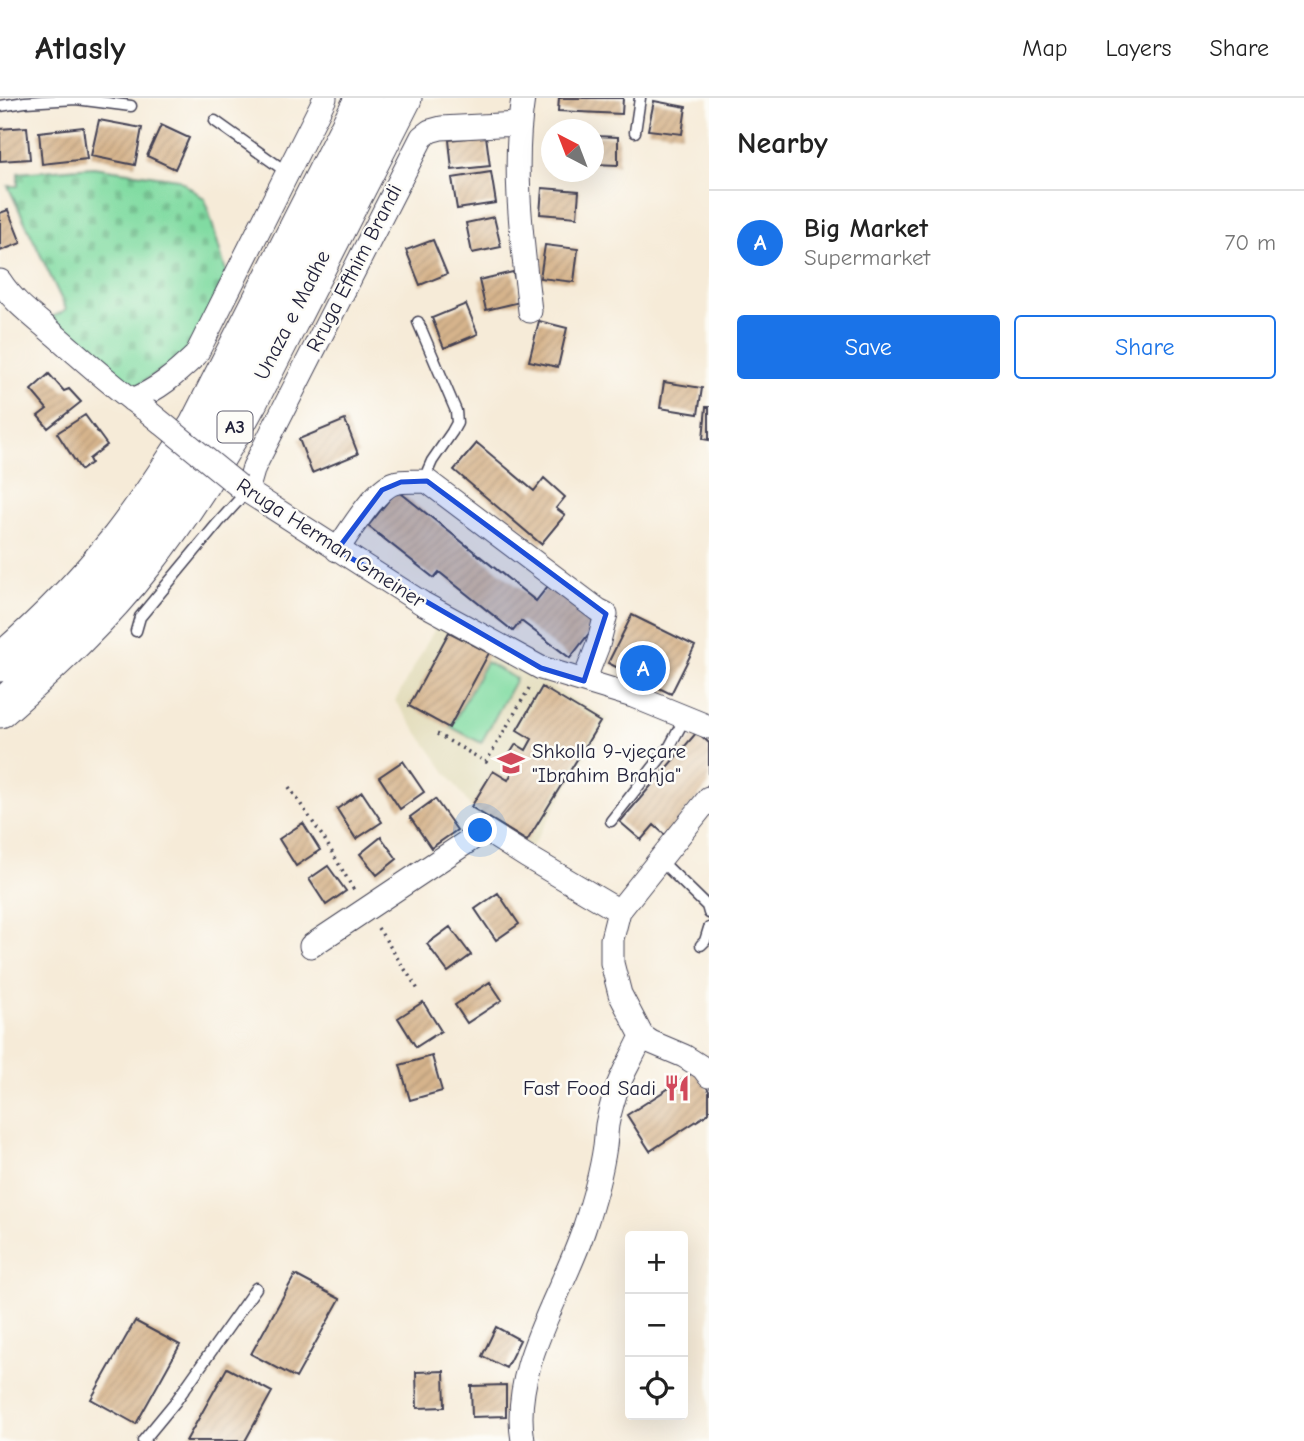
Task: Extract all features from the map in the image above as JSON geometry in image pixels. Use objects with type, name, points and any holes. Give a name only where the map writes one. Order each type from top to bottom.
[{"type":"highway","name":"Unaza e Madhe","points":[[0,663],[68,598],[120,539],[164,478],[190,437],[365,98]]},
{"type":"highway","name":"Unaza e Madhe","points":[[0,709],[43,671],[95,618],[142,565],[187,506],[243,411],[403,98]]},
{"type":"street","points":[[139,405],[147,394],[164,384],[196,355],[325,98]]},
{"type":"street","points":[[523,98],[519,124],[518,201],[530,311]]},
{"type":"street","name":"Rruga Efthim Brandi","points":[[243,488],[422,137],[440,128],[519,124]]},
{"type":"street","name":"Rruga Herman Gmeiner","points":[[3,293],[24,308],[94,370],[243,488],[422,603],[541,668],[633,695],[709,727]]},
{"type":"street","points":[[337,550],[370,503],[391,484],[427,481],[606,614],[584,681]]},
{"type":"street","points":[[709,798],[619,911],[612,939],[612,962],[620,994],[642,1036],[684,1056],[709,1076]]},
{"type":"street","points":[[311,946],[485,830],[619,911]]},
{"type":"street","points":[[523,1441],[521,1402],[525,1380],[546,1317],[584,1231],[605,1146],[607,1122],[617,1090],[642,1036]]},
{"type":"lane","points":[[635,132],[640,98]]},
{"type":"lane","points":[[0,106],[76,99],[131,106]]},
{"type":"lane","points":[[215,121],[288,173]]},
{"type":"lane","points":[[418,322],[456,411],[457,423],[432,461],[427,481]]},
{"type":"lane","points":[[136,631],[140,617],[218,523],[243,488]]},
{"type":"lane","points":[[611,821],[670,746],[686,716]]},
{"type":"lane","points":[[660,860],[707,906],[709,913]]},
{"type":"lane","points":[[701,945],[709,928]]},
{"type":"lane","points":[[143,1441],[176,1401],[256,1288]]},
{"type":"path","points":[[437,734],[486,762],[541,668]]},
{"type":"highlighted area","points":[[427,481],[606,614],[584,681],[541,668],[337,550],[382,490],[401,482]]},
{"type":"shaded area","name":"Shkolla 9-vjeçare \"Ibrahim Brahja\"","points":[[438,623],[608,719],[531,848],[471,807],[395,701]]},
{"type":"green space","points":[[93,167],[178,179],[205,199],[227,275],[184,357],[138,387],[130,389],[51,317],[66,309],[8,186],[18,186],[18,173]]},
{"type":"green space","points":[[486,662],[516,679],[481,743],[451,727]]},
{"type":"building","points":[[559,98],[623,98],[622,114],[558,111]]},
{"type":"building","points":[[654,101],[686,107],[682,134],[648,130]]},
{"type":"building","points":[[99,120],[142,128],[135,165],[91,156]]},
{"type":"building","points":[[161,125],[189,138],[175,169],[147,156]]},
{"type":"building","points":[[27,127],[30,159],[0,161],[0,129]]},
{"type":"building","points":[[83,127],[87,159],[42,164],[39,132]]},
{"type":"building","points":[[486,136],[490,166],[452,170],[449,140]]},
{"type":"building","points":[[604,136],[618,137],[618,165],[604,164]]},
{"type":"building","points":[[491,172],[496,203],[457,209],[452,178]]},
{"type":"building","points":[[542,188],[579,191],[577,217],[540,214]]},
{"type":"building","points":[[8,210],[21,243],[0,251],[0,213]]},
{"type":"building","points":[[494,217],[501,247],[472,253],[466,223]]},
{"type":"building","points":[[433,240],[447,274],[420,285],[406,250]]},
{"type":"building","points":[[545,245],[578,249],[574,282],[540,278]]},
{"type":"building","points":[[513,272],[520,302],[486,310],[479,280]]},
{"type":"building","points":[[466,304],[478,334],[444,348],[432,318]]},
{"type":"building","points":[[539,321],[567,328],[558,367],[529,361]]},
{"type":"building","points":[[49,374],[64,391],[69,389],[81,402],[48,428],[38,416],[47,409],[31,390]]},
{"type":"building","points":[[664,382],[702,388],[698,414],[660,408]]},
{"type":"building","points":[[706,407],[709,407],[709,440],[703,439]]},
{"type":"building","points":[[85,415],[107,445],[89,459],[91,463],[81,470],[57,433]]},
{"type":"building","points":[[345,420],[358,454],[312,473],[299,439]]},
{"type":"building","points":[[477,443],[534,491],[544,478],[565,497],[556,508],[565,515],[541,544],[454,470]]},
{"type":"building","points":[[397,490],[536,601],[548,586],[597,623],[570,658],[521,621],[513,631],[439,572],[434,578],[368,526]]},
{"type":"building","points":[[632,615],[695,646],[671,694],[608,663]]},
{"type":"building","points":[[449,632],[489,653],[449,728],[409,706]]},
{"type":"building","points":[[542,687],[600,722],[527,841],[471,807],[493,771],[508,780],[514,769],[504,763],[516,744],[526,750],[532,739],[517,730]]},
{"type":"building","points":[[697,732],[709,743],[709,784],[665,835],[654,825],[641,840],[620,822]]},
{"type":"building","points":[[403,761],[424,792],[400,809],[379,777]]},
{"type":"building","points":[[362,792],[382,822],[356,839],[337,809]]},
{"type":"building","points":[[435,799],[457,830],[431,848],[410,817]]},
{"type":"building","points":[[303,823],[320,850],[296,866],[279,839]]},
{"type":"building","points":[[381,837],[397,859],[377,875],[360,854]]},
{"type":"building","points":[[328,866],[346,891],[326,905],[309,879]]},
{"type":"building","points":[[498,893],[519,924],[496,940],[475,909]]},
{"type":"building","points":[[450,927],[471,955],[448,972],[427,944]]},
{"type":"building","points":[[490,982],[502,1000],[467,1023],[455,1005]]},
{"type":"building","points":[[423,1002],[441,1031],[416,1047],[398,1018]]},
{"type":"building","points":[[432,1056],[442,1091],[410,1100],[400,1065]]},
{"type":"building","points":[[696,1071],[709,1091],[709,1113],[650,1151],[627,1115]]},
{"type":"building","points":[[295,1275],[340,1299],[296,1378],[251,1354]]},
{"type":"building","points":[[135,1321],[180,1345],[136,1424],[91,1399]]},
{"type":"building","points":[[496,1327],[520,1340],[506,1368],[482,1356]]},
{"type":"building","points":[[227,1368],[272,1392],[245,1441],[186,1441]]},
{"type":"building","points":[[444,1371],[445,1407],[417,1408],[416,1372]]},
{"type":"building","points":[[506,1385],[506,1416],[472,1417],[471,1386]]},
{"type":"place","name":"Big Market","points":[[643,668]]},
{"type":"place","name":"Shkolla 9-vjeçare \"Ibrahim Brahja\"","points":[[511,763]]},
{"type":"place","name":"Fast Food Sadi","points":[[677,1088]]}]
